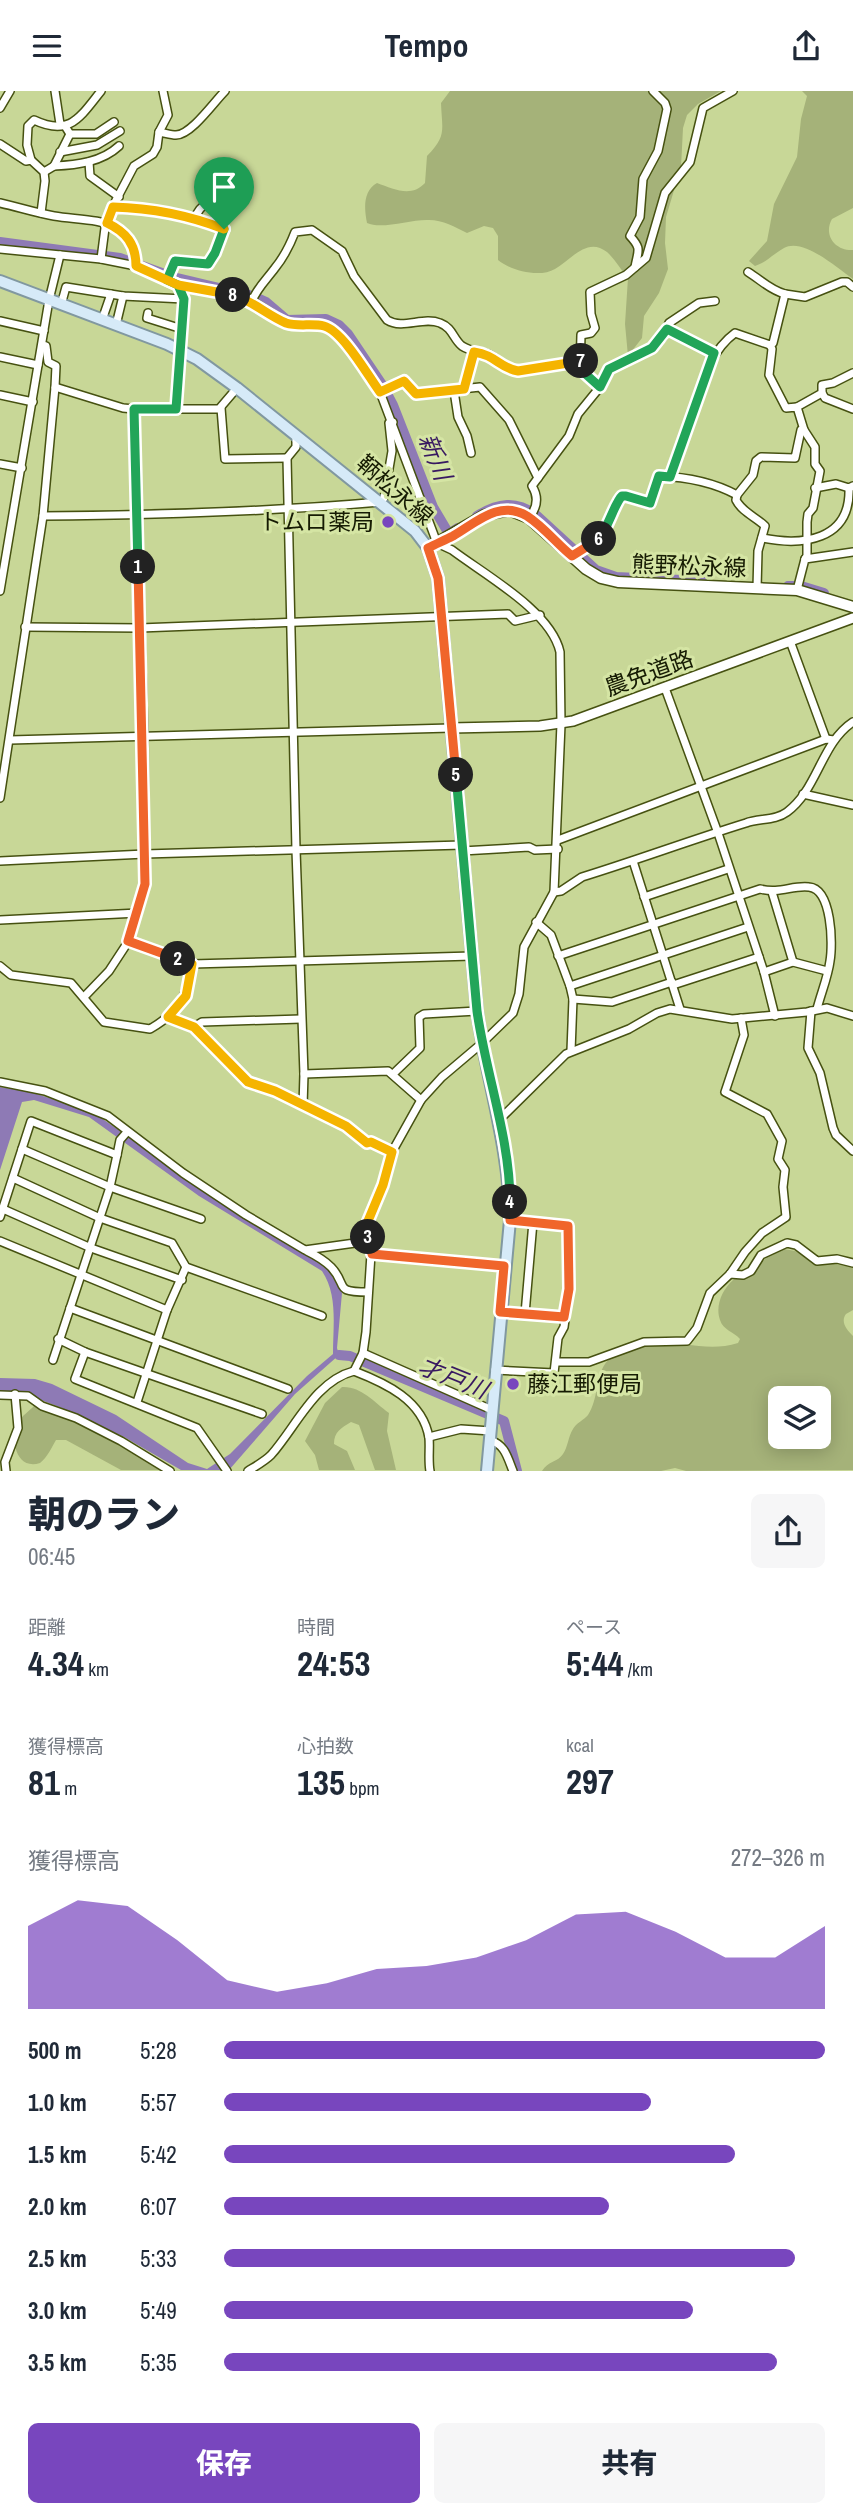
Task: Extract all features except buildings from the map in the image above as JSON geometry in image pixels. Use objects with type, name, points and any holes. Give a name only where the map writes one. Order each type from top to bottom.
[{"type":"main road","name":"鞆松永線","points":[[0,281],[197,359],[237,388],[433,546],[477,1011],[481,1044],[499,1120],[508,1177],[510,1220],[487,1471]]},
{"type":"main road","points":[[433,546],[496,511],[532,514]]},
{"type":"main road","name":"熊野松永線","points":[[532,514],[586,569],[601,578],[618,582],[798,586],[853,607]]},
{"type":"street","points":[[0,108],[10,91]]},
{"type":"street","points":[[55,91],[60,124],[65,126],[70,134]]},
{"type":"street","points":[[41,213],[46,181],[44,172],[31,160],[27,145],[28,126],[34,120],[47,126],[65,126],[79,120],[101,91]]},
{"type":"street","points":[[101,255],[113,207],[134,166],[153,154],[159,132],[168,115],[163,91]]},
{"type":"street","points":[[159,132],[178,136],[184,134],[225,91]]},
{"type":"street","points":[[635,268],[638,247],[637,242],[630,236],[640,216],[643,179],[658,151],[667,109],[665,103],[653,91]]},
{"type":"street","points":[[600,387],[580,369],[581,335],[591,333],[595,328],[590,292],[626,275],[646,258],[665,193],[690,162],[703,108],[733,91]]},
{"type":"street","points":[[70,134],[96,134],[114,122]]},
{"type":"street","points":[[60,152],[97,145],[120,131]]},
{"type":"street","points":[[54,166],[70,134]]},
{"type":"street","points":[[0,144],[26,162],[31,160]]},
{"type":"street","points":[[44,172],[54,166],[89,162],[119,146]]},
{"type":"street","points":[[89,162],[90,176],[119,197]]},
{"type":"street","points":[[194,218],[228,182]]},
{"type":"street","points":[[0,203],[41,213],[107,223],[129,238],[136,256],[136,266]]},
{"type":"street","points":[[113,207],[138,207],[194,218],[224,229],[208,264],[175,261],[167,280]]},
{"type":"street","points":[[252,301],[255,292],[275,269],[290,245],[295,232],[312,230],[342,251],[354,276],[387,320],[395,325],[427,320],[439,323],[449,328],[462,346],[474,352],[489,354],[509,369],[518,371],[581,361]]},
{"type":"street","points":[[0,249],[60,255],[101,255],[136,266],[178,285],[235,295],[252,301],[289,324],[327,327],[339,335],[380,392],[393,422],[433,546],[452,550],[540,615],[551,629],[560,652],[558,849],[554,892],[523,947],[519,994],[513,1013],[442,1077],[421,1100],[392,1152],[383,1185],[368,1221],[366,1234],[372,1254],[359,1361],[326,1387],[300,1415],[270,1456],[248,1471]]},
{"type":"street","points":[[0,591],[49,300],[60,255]]},
{"type":"street","points":[[748,272],[765,283],[770,290],[805,297],[842,282],[853,287]]},
{"type":"street","points":[[176,409],[184,299],[178,285]]},
{"type":"street","points":[[61,305],[66,288],[123,296],[184,299]]},
{"type":"street","points":[[102,320],[111,294]]},
{"type":"street","points":[[770,345],[773,343],[785,294]]},
{"type":"street","points":[[116,325],[123,296]]},
{"type":"street","points":[[532,514],[537,494],[532,487],[569,436],[578,414],[600,387],[609,369],[652,348],[669,323],[699,303],[715,301]]},
{"type":"street","points":[[148,313],[147,318],[182,329]]},
{"type":"street","points":[[0,321],[44,331]]},
{"type":"street","points":[[667,329],[714,353]]},
{"type":"street","points":[[670,477],[714,353],[735,333],[770,345]]},
{"type":"street","points":[[0,798],[43,516],[55,387],[56,366],[48,362],[46,347],[42,345]]},
{"type":"street","points":[[770,345],[772,349],[769,375],[786,408],[797,407],[822,393]]},
{"type":"street","points":[[464,389],[474,352]]},
{"type":"street","points":[[0,357],[38,365]]},
{"type":"street","points":[[853,373],[822,386],[825,398],[853,409]]},
{"type":"street","points":[[380,392],[404,381],[416,394],[480,387],[509,420],[538,478]]},
{"type":"street","points":[[55,387],[123,408],[221,408]]},
{"type":"street","points":[[237,388],[221,408],[225,459],[287,458]]},
{"type":"street","points":[[454,391],[458,417],[471,453]]},
{"type":"street","points":[[0,395],[33,402]]},
{"type":"street","points":[[797,407],[804,430],[815,447],[815,464],[820,471],[813,509],[808,514],[805,559],[798,586]]},
{"type":"street","points":[[84,997],[109,971],[128,941],[145,884],[144,738],[134,409]]},
{"type":"street","points":[[43,516],[288,510],[380,502],[392,451],[389,423],[393,422]]},
{"type":"street","points":[[757,583],[758,551],[765,526],[755,516],[740,508],[736,501],[737,495],[753,475],[756,461],[761,457],[795,458],[801,430],[804,430]]},
{"type":"street","points":[[296,436],[296,447],[287,458],[303,1105]]},
{"type":"street","points":[[0,464],[22,468]]},
{"type":"street","points":[[572,556],[601,538],[614,514],[617,500],[622,496],[650,503],[659,476],[722,486],[737,495]]},
{"type":"street","points":[[762,538],[785,543],[807,541],[818,539],[835,527],[846,511],[851,487],[836,484],[815,488]]},
{"type":"street","points":[[805,559],[853,552]]},
{"type":"street","points":[[25,627],[140,628],[508,614],[515,621],[540,615]]},
{"type":"street","name":"農免道路","points":[[451,728],[561,724],[853,618]]},
{"type":"street","points":[[790,641],[830,740]]},
{"type":"street","points":[[665,688],[718,833],[764,972],[775,1016]]},
{"type":"street","points":[[554,892],[561,891],[582,877],[748,822],[780,817],[789,811],[803,794],[830,740],[853,722]]},
{"type":"street","points":[[10,740],[451,728]]},
{"type":"street","points":[[558,840],[830,740]]},
{"type":"street","points":[[803,794],[853,805]]},
{"type":"street","points":[[0,861],[296,850],[529,847],[535,850],[558,849]]},
{"type":"street","points":[[633,861],[680,1009]]},
{"type":"street","points":[[644,897],[728,869]]},
{"type":"street","points":[[558,956],[760,889],[772,892],[808,887],[820,893],[828,909],[830,962],[814,1010],[808,1048],[820,1073],[836,1135],[853,1151]]},
{"type":"street","points":[[772,892],[793,962]]},
{"type":"street","points":[[0,921],[138,913]]},
{"type":"street","points":[[536,922],[551,935],[570,986],[573,999],[571,1051]]},
{"type":"street","points":[[570,986],[748,926]]},
{"type":"street","points":[[128,941],[192,964],[472,956]]},
{"type":"street","points":[[573,999],[612,1002],[759,957]]},
{"type":"street","points":[[764,972],[793,962],[827,971]]},
{"type":"street","points":[[0,966],[11,975],[71,983],[95,1013],[109,1024],[150,1029],[168,1017],[186,996],[192,964]]},
{"type":"street","points":[[499,1120],[556,1062],[571,1051],[629,1029],[657,1013],[670,1009],[741,1019],[827,1008],[853,1016]]},
{"type":"street","points":[[393,1074],[420,1048],[419,1017],[424,1014],[477,1011]]},
{"type":"street","points":[[168,1017],[194,1027],[248,1082],[275,1091],[346,1126],[367,1143],[371,1142],[392,1152]]},
{"type":"street","points":[[557,1362],[589,1362],[644,1342],[687,1341],[697,1328],[710,1293],[730,1274],[762,1233],[786,1217],[783,1188],[785,1170],[778,1160],[782,1141],[766,1114],[725,1092],[744,1035],[741,1019]]},
{"type":"street","points":[[194,1027],[202,1022],[301,1020]]},
{"type":"street","points":[[304,1074],[388,1071],[421,1100]]},
{"type":"street","points":[[0,1082],[45,1091],[107,1116],[124,1136],[332,1268],[344,1289],[349,1292],[368,1292]]},
{"type":"street","points":[[0,1217],[31,1121],[117,1155]]},
{"type":"street","points":[[53,1360],[91,1248],[124,1136]]},
{"type":"street","points":[[22,1149],[110,1187],[201,1219]]},
{"type":"street","points":[[13,1178],[100,1218],[172,1243],[186,1267],[322,1316]]},
{"type":"street","points":[[3,1209],[91,1248],[182,1280]]},
{"type":"street","points":[[495,1370],[554,1373],[558,1338],[564,1327],[569,1289],[568,1226],[510,1220]]},
{"type":"street","points":[[525,1314],[533,1222]]},
{"type":"street","points":[[305,1250],[355,1243],[366,1234]]},
{"type":"street","points":[[0,1241],[167,1310]]},
{"type":"street","points":[[730,1274],[743,1275],[751,1271],[761,1255],[787,1243],[796,1245],[817,1261],[837,1259],[853,1263]]},
{"type":"street","points":[[372,1254],[504,1266]]},
{"type":"street","points":[[137,1402],[167,1310],[186,1267]]},
{"type":"street","points":[[70,1308],[288,1389]]},
{"type":"street","points":[[500,1312],[564,1317]]},
{"type":"street","points":[[58,1339],[85,1352],[262,1414]]},
{"type":"street","points":[[85,1352],[75,1379],[197,1428],[227,1471]]},
{"type":"street","points":[[359,1361],[491,1422],[513,1471]]},
{"type":"street","points":[[359,1361],[402,1395],[420,1416],[429,1437],[430,1471]]},
{"type":"street","points":[[6,1471],[5,1462],[18,1428],[15,1394]]},
{"type":"street","points":[[0,1395],[28,1396],[42,1406],[76,1418],[121,1441],[170,1471]]},
{"type":"street","points":[[429,1437],[491,1422]]},
{"type":"green space","points":[[450,91],[721,91],[698,104],[687,115],[683,128],[681,167],[666,217],[668,269],[659,293],[644,316],[642,338],[628,356],[625,324],[628,278],[610,255],[600,248],[586,248],[549,272],[534,273],[518,270],[498,260],[498,236],[493,228],[484,226],[467,233],[434,220],[380,225],[367,223],[365,206],[372,186],[377,183],[408,191],[420,188],[425,183],[427,156],[438,143],[442,132],[441,103]]},
{"type":"green space","points":[[802,91],[853,91],[853,208],[832,219],[829,231],[836,245],[853,250],[853,279],[820,255],[801,247],[784,248],[755,266],[749,261],[767,241],[774,204],[797,157],[801,119],[807,96]]},
{"type":"green space","points":[[784,1249],[795,1251],[815,1261],[853,1267],[853,1310],[846,1314],[844,1323],[853,1336],[853,1470],[686,1471],[675,1468],[661,1471],[542,1471],[561,1457],[574,1427],[588,1415],[594,1403],[602,1369],[612,1357],[633,1347],[654,1342],[713,1347],[738,1343],[740,1339],[720,1320],[718,1309],[723,1293],[733,1280],[752,1270],[770,1255]]},
{"type":"green space","points":[[342,1387],[361,1392],[389,1413],[387,1431],[396,1470],[375,1470],[359,1425],[351,1422],[337,1433],[334,1444],[347,1451],[355,1470],[319,1470],[315,1455],[305,1441],[325,1403]]},
{"type":"green space","points":[[34,1406],[53,1410],[165,1470],[121,1470],[66,1440],[56,1440],[40,1463],[25,1462],[15,1444],[16,1428],[18,1422]]},
{"type":"shaded area","points":[[0,1087],[31,1092],[94,1113],[262,1229],[327,1267],[342,1293],[337,1348],[339,1355],[295,1394],[229,1470],[181,1470],[124,1437],[62,1408],[20,1392],[0,1393],[0,1378],[35,1379],[52,1384],[116,1415],[188,1463],[207,1469],[230,1454],[307,1376],[333,1354],[333,1300],[322,1271],[199,1196],[89,1117],[34,1100],[22,1102],[0,1170]]},
{"type":"waterway","name":"新川","points":[[0,242],[120,258],[173,277],[253,296],[266,302],[287,320],[326,319],[339,325],[348,334],[393,405],[433,507],[449,534],[458,528]]},
{"type":"waterway","name":"新川","points":[[477,516],[500,506],[521,507],[536,515],[596,570],[616,577],[702,581]]},
{"type":"waterway","name":"新川","points":[[788,586],[801,586],[824,593]]},
{"type":"waterway","name":"才戸川","points":[[339,1355],[350,1356],[504,1421],[517,1471]]},
{"type":"place","name":"トムロ薬局","points":[[388,522]]},
{"type":"place","name":"藤江郵便局","points":[[513,1384]]},
{"type":"route","points":[[224,229],[194,218],[138,207],[113,207],[107,223],[129,238],[136,256],[136,266],[178,285],[235,295],[252,301],[289,324],[327,327],[339,335],[380,392],[404,381],[416,394],[464,389],[474,352],[489,354],[509,369],[518,371],[581,361],[580,369],[600,387],[609,369],[652,348],[667,329],[714,353],[670,477],[659,476],[650,503],[626,496],[617,500],[614,514],[601,538],[572,556],[529,517],[509,510],[485,515],[428,548],[438,578],[481,1044],[499,1120],[510,1194],[510,1220],[568,1226],[569,1289],[564,1317],[500,1312],[504,1266],[372,1254],[366,1234],[368,1221],[383,1185],[392,1152],[371,1142],[367,1143],[346,1126],[275,1091],[248,1082],[194,1027],[168,1017],[186,996],[192,964],[128,941],[145,884],[144,738],[134,409],[176,409],[184,299],[178,285],[167,280],[175,261],[208,264],[224,229]]}]
